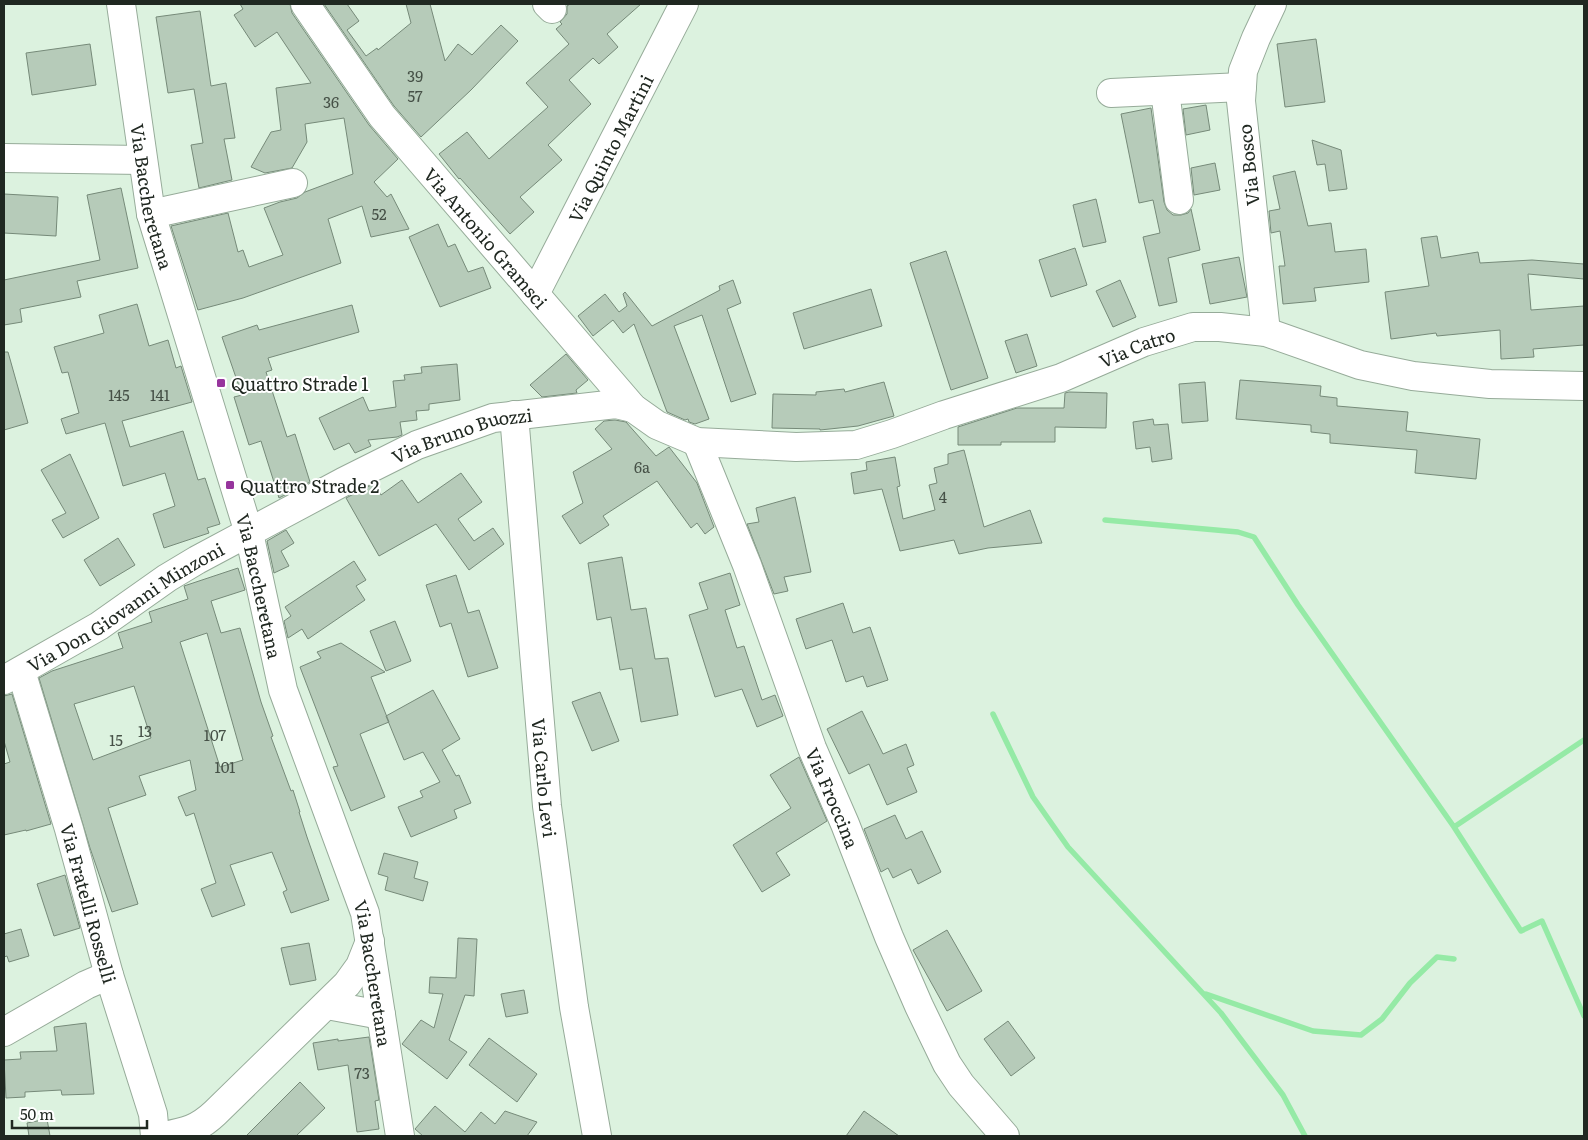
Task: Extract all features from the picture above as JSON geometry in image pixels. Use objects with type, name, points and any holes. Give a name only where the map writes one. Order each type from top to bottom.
[{"type":"street","name":"Via Baccheretana","points":[[120,4],[151,214],[248,533],[283,690],[365,913],[400,1136]]},
{"type":"street","name":"Via Antonio Gramsci","points":[[305,4],[382,116],[633,408],[657,425],[697,442]]},
{"type":"street","name":"Via Quinto Martini","points":[[536,294],[684,4]]},
{"type":"street","name":"Via Bosco","points":[[1266,332],[1241,101],[1243,71],[1272,4]]},
{"type":"street","points":[[1111,93],[1242,87]]},
{"type":"street","points":[[1165,90],[1179,200]]},
{"type":"street","points":[[4,158],[142,160]]},
{"type":"street","points":[[151,214],[294,183]]},
{"type":"street","name":"Via Catro","points":[[697,442],[796,447],[856,445],[1061,378],[1144,342],[1193,327],[1220,327],[1266,332],[1360,365],[1413,376],[1490,384],[1584,386]]},
{"type":"street","name":"Via Bruno Buozzi","points":[[248,533],[417,445],[493,418],[616,404],[633,408]]},
{"type":"street","name":"Via Carlo Levi","points":[[514,416],[547,806],[574,1007],[597,1136]]},
{"type":"street","name":"Via Froccina","points":[[697,442],[747,565],[812,748],[928,1028],[947,1064],[961,1085],[1005,1136]]},
{"type":"street","name":"Via Don Giovanni Minzoni","points":[[13,675],[100,626],[167,578],[248,533]]},
{"type":"street","name":"Via Fratelli Rosselli","points":[[13,675],[70,829],[109,975],[153,1114],[155,1136]]},
{"type":"street","points":[[163,1136],[190,1131],[204,1124],[347,984],[360,966],[370,941]]},
{"type":"street","points":[[4,1032],[86,985],[109,975]]},
{"type":"street","points":[[327,1005],[381,1015]]},
{"type":"building","points":[[240,4],[290,4],[292,13],[369,125],[398,159],[374,182],[387,197],[391,194],[409,229],[371,237],[362,206],[328,219],[341,263],[243,298],[198,310],[171,226],[228,213],[238,252],[243,250],[249,267],[283,255],[264,208],[297,198],[305,192],[353,174],[344,118],[305,124],[307,142],[292,168],[265,173],[251,167],[271,132],[281,130],[276,88],[311,83],[277,32],[255,47],[234,15],[243,9]]},
{"type":"building","points":[[324,4],[347,4],[359,21],[347,30],[366,56],[377,48],[378,50],[411,23],[406,4],[430,4],[445,61],[458,44],[472,55],[501,25],[518,41],[471,90],[421,137],[394,106]]},
{"type":"building","points":[[570,4],[641,4],[607,34],[618,47],[599,64],[593,58],[569,80],[591,104],[548,145],[562,160],[520,197],[534,212],[510,234],[459,179],[439,154],[467,132],[489,159],[548,107],[526,83],[569,44],[556,29],[562,24],[560,22],[567,14],[567,6]]},
{"type":"building","points":[[200,11],[211,86],[226,83],[235,138],[224,139],[232,180],[199,188],[191,145],[203,143],[194,89],[168,93],[156,17]]},
{"type":"building","points":[[1316,39],[1325,102],[1285,107],[1277,44]]},
{"type":"building","points":[[90,44],[96,85],[32,95],[26,53]]},
{"type":"building","points":[[1206,105],[1210,130],[1186,135],[1183,109]]},
{"type":"building","points":[[1151,108],[1164,202],[1167,210],[1173,215],[1188,213],[1191,209],[1200,250],[1168,258],[1177,302],[1159,306],[1143,237],[1160,233],[1153,200],[1139,203],[1121,114]]},
{"type":"building","points":[[1312,140],[1341,150],[1347,189],[1329,191],[1325,164],[1317,165]]},
{"type":"building","points":[[1215,163],[1220,190],[1194,195],[1191,168]]},
{"type":"building","points":[[1295,171],[1308,226],[1331,223],[1335,252],[1366,249],[1369,282],[1314,288],[1316,301],[1283,304],[1279,266],[1285,266],[1280,231],[1271,233],[1269,211],[1280,209],[1273,176]]},
{"type":"building","points":[[121,188],[138,268],[77,281],[81,297],[20,309],[22,322],[4,325],[4,280],[100,260],[87,195]]},
{"type":"building","points":[[4,194],[58,197],[56,236],[4,233]]},
{"type":"building","points":[[1096,199],[1106,242],[1083,247],[1073,205]]},
{"type":"building","points":[[438,224],[448,247],[455,244],[468,272],[483,267],[491,288],[440,307],[409,237]]},
{"type":"building","points":[[1437,236],[1441,258],[1478,252],[1480,263],[1532,260],[1584,264],[1584,279],[1528,274],[1531,310],[1584,306],[1584,345],[1533,349],[1534,357],[1501,359],[1500,330],[1437,336],[1436,333],[1391,339],[1385,292],[1429,286],[1421,238]]},
{"type":"building","points":[[1075,248],[1087,285],[1051,297],[1039,260]]},
{"type":"building","points":[[946,251],[988,378],[951,390],[910,263]]},
{"type":"building","points":[[1239,257],[1247,297],[1210,304],[1202,264]]},
{"type":"building","points":[[733,280],[741,303],[727,309],[756,394],[731,402],[702,315],[674,326],[709,419],[695,424],[689,422],[688,419],[685,420],[667,412],[634,324],[623,333],[613,320],[593,336],[578,316],[605,294],[619,312],[627,306],[623,294],[625,292],[652,326],[720,290],[719,286]]},
{"type":"building","points":[[1120,280],[1136,317],[1113,327],[1096,291]]},
{"type":"building","points":[[871,289],[882,326],[804,349],[793,313]]},
{"type":"building","points":[[137,304],[149,346],[168,340],[176,368],[181,366],[192,402],[122,421],[130,447],[183,431],[198,480],[205,478],[220,524],[207,528],[209,533],[164,548],[153,514],[175,506],[165,473],[123,486],[105,423],[66,434],[61,419],[79,413],[68,372],[62,373],[54,347],[104,333],[99,315]]},
{"type":"building","points":[[352,305],[359,332],[268,358],[272,370],[266,372],[287,437],[295,434],[310,482],[279,498],[261,441],[249,445],[234,397],[242,395],[222,337],[257,325],[259,330]]},
{"type":"building","points":[[1027,334],[1037,366],[1016,373],[1005,341]]},
{"type":"building","points":[[4,352],[8,352],[28,423],[4,430]]},
{"type":"building","points":[[566,354],[588,380],[576,390],[577,393],[542,397],[530,385]]},
{"type":"building","points":[[457,364],[460,400],[429,404],[429,410],[416,411],[417,420],[400,422],[402,435],[397,437],[368,440],[371,446],[355,453],[349,443],[334,450],[319,418],[363,397],[369,411],[396,407],[393,381],[405,380],[404,375],[422,373],[421,367]]},
{"type":"building","points":[[1240,380],[1321,386],[1320,396],[1337,398],[1337,406],[1408,412],[1406,431],[1480,439],[1476,479],[1415,473],[1417,450],[1330,443],[1330,434],[1311,432],[1311,425],[1236,419]]},
{"type":"building","points":[[884,382],[894,416],[858,426],[820,430],[772,428],[773,394],[816,395],[816,392],[844,389],[845,392]]},
{"type":"building","points":[[1205,382],[1208,421],[1182,423],[1179,384]]},
{"type":"building","points":[[1065,393],[1107,393],[1106,428],[1055,427],[1055,442],[1001,442],[1001,445],[958,445],[958,427],[1017,408],[1064,408]]},
{"type":"building","points":[[1153,419],[1154,425],[1168,424],[1172,459],[1152,462],[1150,447],[1136,449],[1133,422]]},
{"type":"building","points":[[604,421],[626,422],[656,456],[669,447],[697,483],[714,527],[705,534],[697,523],[691,528],[657,481],[603,516],[609,525],[580,544],[562,516],[583,503],[573,472],[612,449],[595,429]]},
{"type":"building","points":[[964,450],[984,527],[1030,510],[1042,543],[988,548],[959,554],[954,540],[900,551],[882,489],[854,494],[851,473],[867,470],[866,462],[895,457],[900,486],[897,487],[903,519],[935,510],[929,485],[937,483],[934,468],[948,464],[948,454]]},
{"type":"building","points":[[70,454],[99,518],[63,538],[52,520],[66,513],[41,470]]},
{"type":"building","points":[[461,473],[482,502],[458,519],[474,541],[493,528],[504,544],[469,570],[436,524],[379,556],[346,498],[375,483],[381,495],[402,480],[418,503]]},
{"type":"building","points":[[795,497],[811,572],[784,577],[788,591],[774,594],[747,524],[759,522],[756,508]]},
{"type":"building","points":[[286,530],[294,543],[281,551],[289,566],[274,573],[267,541]]},
{"type":"building","points":[[118,538],[135,565],[100,586],[84,560]]},
{"type":"building","points":[[622,557],[631,610],[646,608],[655,659],[668,658],[678,715],[641,722],[632,668],[620,670],[611,617],[597,620],[588,563]]},
{"type":"building","points":[[354,561],[366,580],[356,586],[365,600],[308,639],[302,629],[288,638],[284,621],[291,616],[285,607]]},
{"type":"building","points":[[238,568],[245,590],[211,601],[221,633],[240,628],[261,702],[273,736],[271,737],[291,791],[293,790],[329,900],[291,913],[283,892],[287,890],[272,852],[230,865],[245,905],[212,917],[201,889],[216,883],[194,813],[186,816],[178,797],[196,790],[190,760],[139,776],[146,795],[108,808],[138,904],[112,912],[90,848],[39,678],[52,671],[123,648],[118,633],[152,622],[149,612],[188,599],[184,586]],"holes":[[[207,633],[243,760],[220,767],[180,642]],[[134,686],[151,738],[93,760],[74,704]]]},
{"type":"building","points":[[730,573],[740,605],[725,610],[737,648],[744,646],[762,700],[775,695],[783,716],[757,727],[742,689],[715,697],[689,615],[708,609],[699,583]]},
{"type":"building","points":[[456,575],[468,613],[479,610],[498,668],[468,677],[451,623],[440,627],[426,585]]},
{"type":"building","points":[[843,603],[853,633],[870,627],[888,680],[867,687],[863,676],[846,682],[832,640],[806,649],[796,619]]},
{"type":"building","points":[[395,621],[411,661],[386,671],[370,631]]},
{"type":"building","points":[[341,643],[385,672],[371,677],[389,722],[360,734],[385,797],[351,811],[333,767],[338,766],[300,667],[321,658],[317,652]]},
{"type":"building","points":[[433,690],[460,739],[442,750],[456,776],[459,775],[471,803],[454,810],[457,818],[411,837],[398,807],[423,797],[420,791],[440,782],[423,752],[404,760],[386,716]]},
{"type":"building","points":[[600,692],[619,741],[592,751],[572,702]]},
{"type":"building","points":[[12,694],[51,824],[4,835],[4,764],[10,762],[4,741],[4,696]]},
{"type":"building","points":[[862,711],[883,754],[906,744],[914,765],[907,768],[917,792],[887,805],[869,764],[849,774],[827,729]]},
{"type":"building","points":[[799,757],[827,821],[776,853],[790,875],[762,892],[733,845],[791,808],[770,775]]},
{"type":"building","points":[[895,815],[906,839],[922,831],[941,872],[918,884],[911,869],[893,878],[888,868],[881,872],[864,829]]},
{"type":"building","points":[[384,853],[418,862],[414,878],[428,882],[423,901],[385,890],[388,877],[378,874]]},
{"type":"building","points":[[65,875],[80,928],[54,936],[37,884]]},
{"type":"building","points":[[21,929],[29,956],[9,962],[7,956],[4,957],[4,934]]},
{"type":"building","points":[[947,930],[982,991],[947,1011],[913,950]]},
{"type":"building","points":[[458,938],[477,939],[474,996],[465,995],[449,1040],[467,1052],[447,1079],[402,1044],[421,1020],[434,1028],[443,994],[429,993],[430,977],[456,978]]},
{"type":"building","points":[[309,943],[316,980],[290,985],[281,948]]},
{"type":"building","points":[[524,990],[528,1013],[506,1017],[501,994]]},
{"type":"building","points":[[1008,1021],[1035,1058],[1011,1076],[984,1039]]},
{"type":"building","points":[[86,1023],[94,1094],[62,1095],[61,1090],[25,1092],[25,1097],[6,1098],[4,1060],[21,1059],[20,1052],[57,1051],[54,1027]]},
{"type":"building","points":[[369,1037],[379,1100],[375,1101],[379,1129],[357,1132],[348,1065],[318,1070],[313,1043]]},
{"type":"building","points":[[489,1038],[537,1074],[517,1102],[469,1065]]},
{"type":"building","points":[[300,1082],[325,1108],[296,1136],[246,1136]]},
{"type":"building","points":[[435,1106],[465,1132],[481,1112],[495,1124],[505,1111],[537,1122],[527,1136],[423,1136],[415,1129]]},
{"type":"building","points":[[864,1111],[899,1136],[846,1136]]},
{"type":"building","points":[[47,1119],[50,1136],[29,1136],[27,1123]]},
{"type":"waterway","points":[[1105,520],[1238,532],[1254,537],[1298,605],[1454,827],[1521,931],[1542,921],[1584,1016]]},
{"type":"waterway","points":[[993,714],[1033,797],[1068,847],[1221,1013],[1283,1095],[1305,1136]]},
{"type":"waterway","points":[[1454,827],[1584,740]]},
{"type":"waterway","points":[[1206,994],[1313,1031],[1361,1035],[1382,1019],[1410,983],[1437,957],[1454,959]]},
{"type":"place","name":"Quattro Strade 1","points":[[221,383]]},
{"type":"place","name":"Quattro Strade 2","points":[[230,485]]}]
